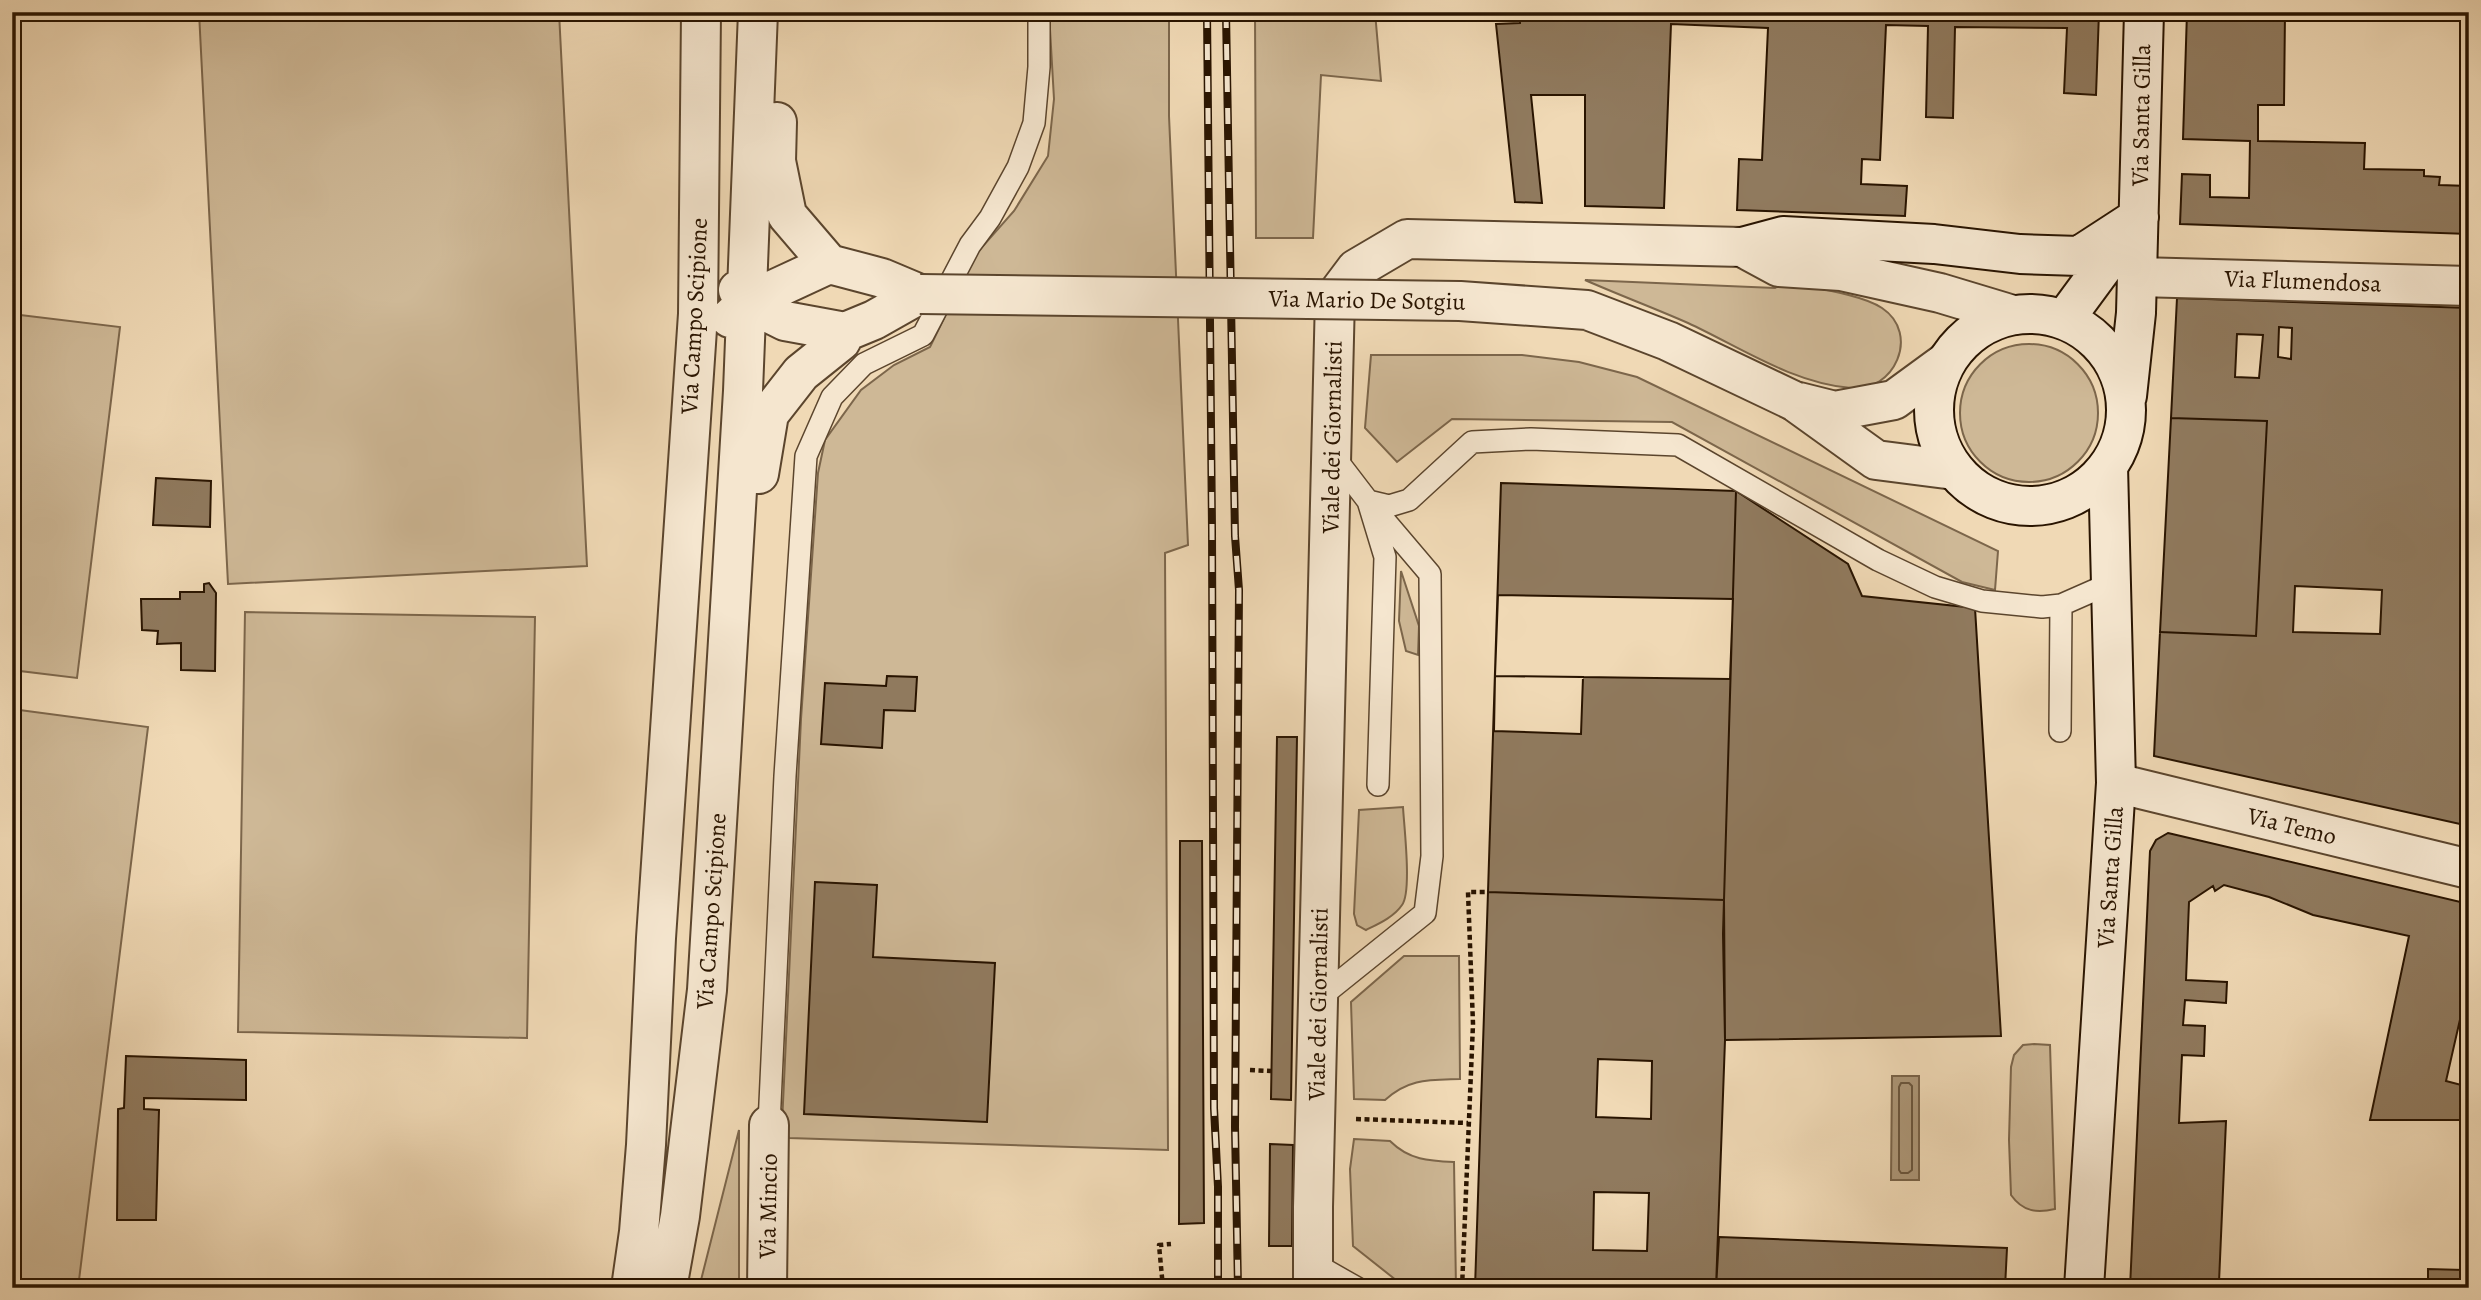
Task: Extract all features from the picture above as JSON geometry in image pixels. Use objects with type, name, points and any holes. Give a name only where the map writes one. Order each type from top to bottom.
[{"type":"street","name":"Via Campo Scipione","points":[[631,1288],[646,1145],[656,937],[698,314],[701,12]]},
{"type":"street","name":"Via Campo Scipione","points":[[667,1288],[680,1216],[707,990],[747,302],[758,12]]},
{"type":"street","points":[[747,302],[829,264],[787,215],[776,161],[779,12]]},
{"type":"street","name":"Via Santa Gilla","points":[[2126,405],[2114,363],[2101,345],[2084,331],[2064,320],[2039,314],[2013,315],[1986,324],[1963,340],[1946,362],[1935,389],[1933,418],[1940,446],[1954,471],[1976,490],[2003,503],[2033,506],[2062,501],[2088,487],[2108,466],[2123,437],[2136,313],[2144,12]]},
{"type":"street","name":"Via Campo Scipione","points":[[701,74],[723,102],[717,257],[747,302]]},
{"type":"street","points":[[1742,247],[1783,236],[1934,244],[2020,254],[2078,256],[2139,217]]},
{"type":"street","name":"Via Santa Gilla","points":[[2064,320],[2139,217]]},
{"type":"street","name":"Viale dei Giornalisti","points":[[1313,1275],[1335,297],[1356,269],[1407,239],[1742,247],[1779,267],[1841,271],[1940,293],[2013,315]]},
{"type":"street","name":"Via Mario De Sotgiu","points":[[829,264],[882,278],[920,294],[1460,301],[1587,310],[1668,341],[1794,401],[1876,460],[1954,471]]},
{"type":"street","name":"Via Flumendosa","points":[[2138,277],[2469,286]]},
{"type":"street","points":[[747,302],[785,321],[845,332],[874,320],[920,294]]},
{"type":"street","name":"Via Campo Scipione","points":[[681,559],[702,524],[714,362],[724,326],[736,310],[747,302]]},
{"type":"street","points":[[735,531],[755,503],[760,457],[769,414],[801,373],[841,341],[845,332]]},
{"type":"street","name":"Via Mario De Sotgiu","points":[[1794,401],[1835,411],[1894,400],[1946,362]]},
{"type":"street","name":"Via Santa Gilla","points":[[2084,1288],[2116,783],[2108,466]]},
{"type":"street","name":"Via Temo","points":[[2116,783],[2469,869]]},
{"type":"street","name":"Via Mincio","points":[[767,1288],[769,1125]]},
{"type":"lane","points":[[769,1125],[785,776],[806,456],[832,397],[864,364],[923,335],[970,245],[990,218],[1018,167],[1034,123],[1039,67],[1039,12]]},
{"type":"lane","points":[[1368,501],[1389,506],[1409,500],[1472,442],[1531,439],[1678,445],[1878,560],[1935,587],[1982,601],[2042,607],[2061,605],[2111,583]]},
{"type":"lane","points":[[1318,999],[1425,913],[1432,856],[1430,574],[1331,453]]},
{"type":"lane","points":[[1368,501],[1385,557],[1378,785]]},
{"type":"lane","points":[[2060,731],[2061,605]]},
{"type":"lane","points":[[1313,1275],[1357,1288]]},
{"type":"path","points":[[1462,1288],[1473,1024],[1468,892],[1489,892]]},
{"type":"path","points":[[1250,1070],[1271,1071]]},
{"type":"path","points":[[1353,1119],[1468,1123]]},
{"type":"path","points":[[1163,1288],[1159,1245],[1171,1244]]},
{"type":"shaded area","points":[[199,12],[559,12],[587,566],[228,584]]},
{"type":"shaded area","points":[[1049,12],[1169,12],[1169,116],[1188,545],[1165,553],[1168,1150],[789,1138],[782,1124],[801,719],[818,473],[825,440],[861,390],[894,365],[930,347],[975,255],[1014,211],[1048,156],[1054,99]]},
{"type":"shaded area","points":[[1255,12],[1375,12],[1381,81],[1321,75],[1313,238],[1256,238]]},
{"type":"shaded area","points":[[1585,280],[1775,288],[1785,282],[1836,292],[1882,308],[1894,319],[1900,332],[1901,346],[1890,372],[1879,381],[1866,387],[1829,385],[1787,372],[1688,323]]},
{"type":"shaded area","points":[[12,314],[120,327],[77,678],[12,670]]},
{"type":"shaded area","points":[[2029,344],[2056,349],[2078,364],[2093,386],[2098,413],[2093,440],[2078,462],[2056,477],[2029,482],[2002,477],[1980,462],[1965,440],[1960,413],[1965,386],[1980,364],[2002,349]]},
{"type":"shaded area","points":[[1371,355],[1522,355],[1579,362],[1637,377],[1998,551],[1995,590],[1962,582],[1672,422],[1452,419],[1397,462],[1365,428]]},
{"type":"shaded area","points":[[1401,571],[1419,626],[1418,655],[1406,651],[1399,621]]},
{"type":"shaded area","points":[[245,612],[535,617],[527,1038],[238,1032]]},
{"type":"shaded area","points":[[12,709],[148,727],[78,1288],[12,1288]]},
{"type":"shaded area","points":[[1403,807],[1407,873],[1405,898],[1395,913],[1366,930],[1357,925],[1354,914],[1359,810]]},
{"type":"shaded area","points":[[1404,956],[1459,956],[1460,1079],[1429,1080],[1411,1084],[1385,1100],[1354,1099],[1351,1002]]},
{"type":"shaded area","points":[[2023,1045],[2050,1045],[2055,1209],[2042,1211],[2025,1208],[2011,1195],[2011,1067],[2014,1055]]},
{"type":"shaded area","points":[[739,1130],[739,1288],[699,1288]]},
{"type":"shaded area","points":[[1354,1139],[1390,1141],[1412,1156],[1454,1162],[1456,1288],[1406,1288],[1353,1246],[1350,1169]]},
{"type":"water","points":[[1892,1076],[1919,1076],[1919,1180],[1891,1180]]},
{"type":"building","points":[[1520,12],[2099,12],[2096,95],[2064,93],[2067,28],[1955,27],[1953,118],[1926,117],[1928,26],[1886,25],[1880,160],[1862,159],[1861,184],[1907,186],[1905,216],[1737,210],[1739,159],[1762,160],[1768,28],[1671,24],[1664,208],[1585,206],[1585,95],[1531,95],[1542,203],[1515,202],[1496,24],[1520,23]]},
{"type":"building","points":[[2187,12],[2285,12],[2284,105],[2258,105],[2258,141],[2365,143],[2364,169],[2424,170],[2424,176],[2440,177],[2439,185],[2469,186],[2469,234],[2180,224],[2182,174],[2210,175],[2210,197],[2249,198],[2250,141],[2183,139]]},
{"type":"building","points":[[2177,298],[2469,308],[2469,826],[2154,756],[2160,632],[2256,636],[2267,421],[2171,418]],"holes":[[[2279,327],[2292,328],[2291,359],[2278,357]],[[2237,334],[2263,335],[2259,378],[2235,377]],[[2295,586],[2382,590],[2380,634],[2293,632]]]},
{"type":"building","points":[[2171,418],[2267,421],[2256,636],[2160,632]]},
{"type":"building","points":[[156,478],[211,481],[210,527],[153,525]]},
{"type":"building","points":[[1501,483],[1736,491],[1724,900],[1488,892]]},
{"type":"building","points":[[1736,491],[1848,564],[1862,596],[1975,608],[2001,1036],[1725,1040],[1723,934]]},
{"type":"building","points":[[209,583],[216,593],[215,671],[181,670],[181,643],[157,644],[158,631],[142,630],[141,599],[180,599],[180,592],[204,592],[204,584]]},
{"type":"building","points":[[1498,595],[1733,599],[1730,679],[1495,676]]},
{"type":"building","points":[[887,676],[917,677],[915,711],[884,710],[882,748],[821,744],[825,683],[886,686]]},
{"type":"building","points":[[1495,676],[1583,677],[1581,734],[1494,731]]},
{"type":"building","points":[[1277,737],[1297,737],[1291,1100],[1271,1099]]},
{"type":"building","points":[[2168,833],[2469,904],[2469,980],[2446,1081],[2469,1087],[2469,1120],[2370,1120],[2409,936],[2313,915],[2269,897],[2224,885],[2215,891],[2213,886],[2189,902],[2186,980],[2227,982],[2226,1003],[2185,1000],[2183,1025],[2205,1026],[2204,1056],[2182,1055],[2179,1123],[2226,1121],[2219,1282],[2297,1285],[2297,1288],[2130,1288],[2150,851],[2156,840]]},
{"type":"building","points":[[1180,841],[1202,841],[1204,1223],[1179,1224]]},
{"type":"building","points":[[815,882],[877,885],[873,957],[995,963],[987,1122],[804,1114]]},
{"type":"building","points":[[1488,892],[1724,900],[1725,1040],[1716,1288],[1475,1288]],"holes":[[[1598,1059],[1652,1061],[1651,1119],[1596,1117]],[[1594,1192],[1649,1193],[1647,1251],[1593,1250]]]},
{"type":"building","points":[[126,1056],[246,1060],[246,1100],[144,1098],[144,1109],[159,1110],[156,1220],[117,1220],[118,1109],[124,1108]]},
{"type":"building","points":[[1270,1144],[1293,1145],[1292,1246],[1269,1246]]},
{"type":"building","points":[[1719,1237],[2007,1248],[2005,1288],[1716,1288]]},
{"type":"building","points":[[2469,1250],[2469,1288],[2428,1288],[2428,1269],[2464,1270]]},
{"type":"railway","points":[[1207,12],[1214,1108],[1218,1187],[1218,1288]]},
{"type":"railway","points":[[1226,12],[1235,536],[1239,590],[1235,1127],[1238,1288]]}]
